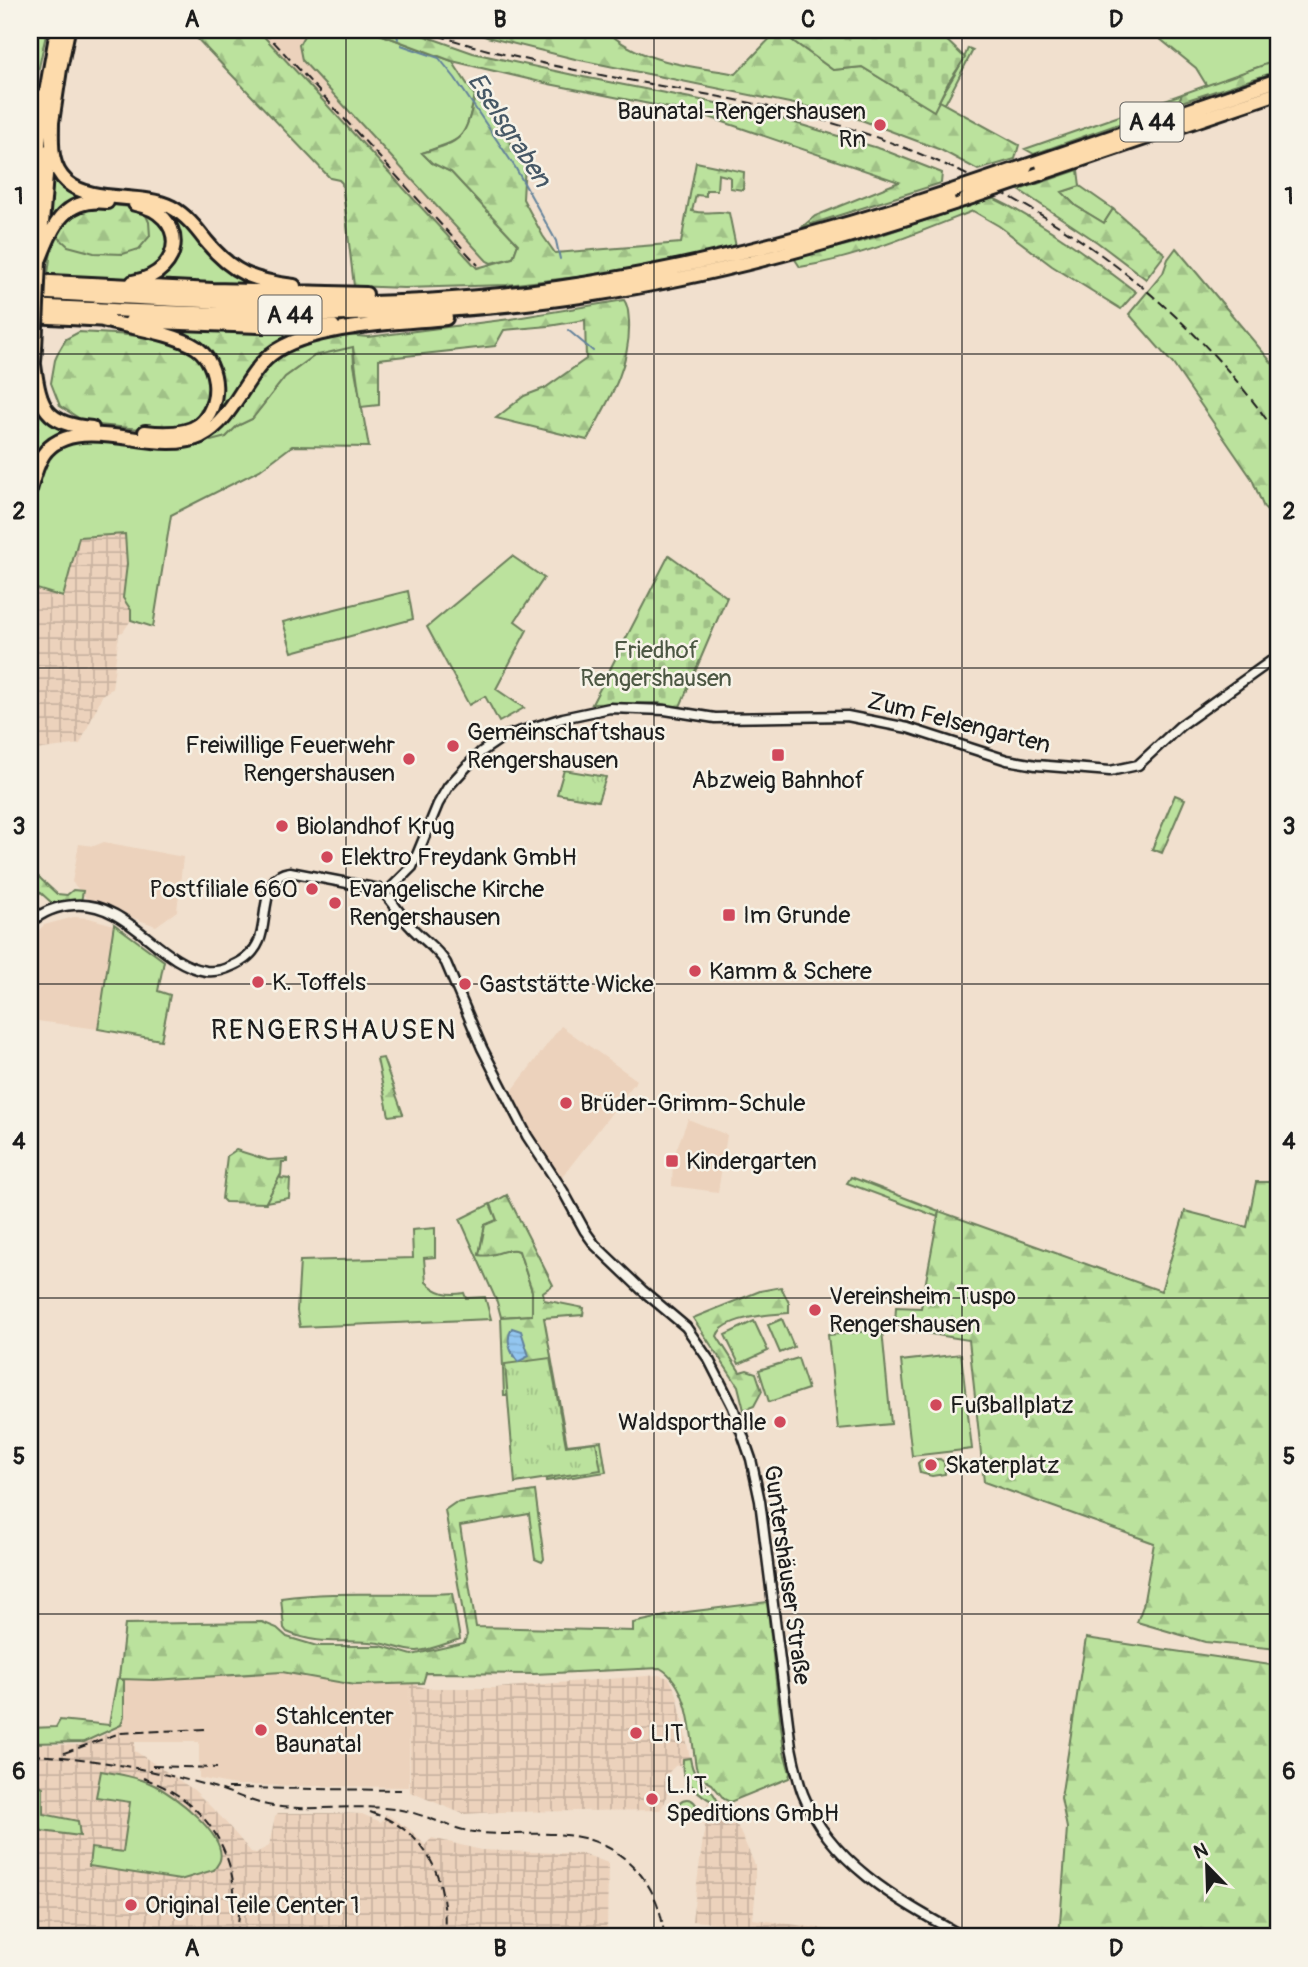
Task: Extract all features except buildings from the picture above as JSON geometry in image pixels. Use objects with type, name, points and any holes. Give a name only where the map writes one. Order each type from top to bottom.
[{"type":"highway","points":[[36,253],[31,214],[38,147],[57,30]]},
{"type":"highway","points":[[30,415],[34,365],[36,253],[52,121],[68,30]]},
{"type":"highway","points":[[30,122],[51,57]]},
{"type":"highway","name":"A 44","points":[[30,306],[280,315],[458,310],[549,295],[745,252],[861,220],[1278,80]]},
{"type":"highway","name":"A 44","points":[[30,292],[222,302],[331,303],[549,295],[644,286],[746,264],[967,199],[1278,93]]},
{"type":"highway","points":[[52,121],[53,158],[63,177],[76,188],[150,200],[170,206],[186,218],[228,265],[247,276],[353,294]]},
{"type":"highway","points":[[36,253],[57,220],[77,205],[99,201],[138,205],[158,214],[166,221],[173,240],[173,250],[164,268],[155,276],[142,280],[105,285]]},
{"type":"highway","points":[[30,281],[353,294],[549,295]]},
{"type":"highway","points":[[30,490],[44,454],[60,440],[71,435],[161,442],[189,440],[201,436],[221,420],[258,368],[277,348],[306,337],[496,312],[549,295]]},
{"type":"highway","points":[[30,316],[259,326],[386,325]]},
{"type":"highway","points":[[34,365],[38,392],[44,407],[50,415],[64,423],[157,433],[198,426],[212,408],[215,384],[207,359],[198,348],[180,339],[102,320]]},
{"type":"street","name":"Zum Felsengarten","points":[[385,894],[412,867],[438,804],[455,778],[481,752],[503,737],[563,718],[610,708],[665,710],[715,718],[847,716],[908,728],[1007,760],[1110,771],[1138,765],[1180,726],[1278,656]]},
{"type":"street","points":[[30,923],[56,908],[92,906],[123,920],[187,965],[208,971],[222,970],[245,959],[260,940],[269,891],[279,876],[289,872],[366,886],[379,889],[385,894]]},
{"type":"street","name":"Guntershäuser Straße","points":[[385,894],[411,927],[439,952],[446,963],[482,1048],[523,1128],[594,1245],[686,1327],[709,1360],[733,1407],[751,1459],[760,1501],[791,1746],[797,1779],[811,1812],[835,1847],[869,1880],[964,1937]]},
{"type":"shaded area","points":[[258,30],[307,30],[299,45],[302,60],[487,261],[477,268]]},
{"type":"shaded area","points":[[125,534],[127,564],[123,598],[131,610],[131,620],[123,632],[119,633],[112,689],[103,694],[80,744],[35,750],[42,708],[30,703],[30,587],[63,597],[79,537]]},
{"type":"shaded area","points":[[104,842],[183,857],[177,911],[156,926],[91,903],[72,882],[79,844],[94,846]]},
{"type":"shaded area","points":[[74,917],[114,925],[98,1029],[30,1020],[30,939],[44,925]]},
{"type":"shaded area","name":"Brüder-Grimm-Schule","points":[[561,1026],[637,1080],[559,1181],[529,1134],[509,1095]]},
{"type":"shaded area","points":[[688,1119],[727,1135],[718,1192],[672,1186],[673,1158]]},
{"type":"shaded area","name":"Stahlcenter Baunatal","points":[[282,1672],[355,1685],[410,1683],[409,1787],[235,1785],[199,1778],[199,1742],[123,1742],[123,1731],[113,1730],[121,1725],[119,1679],[154,1680]]},
{"type":"shaded area","name":"LIT","points":[[659,1675],[669,1678],[677,1694],[691,1763],[675,1766],[668,1773],[668,1789],[660,1810],[463,1814],[410,1792],[410,1683],[426,1688],[495,1688]]},
{"type":"shaded area","points":[[114,1731],[123,1731],[123,1742],[135,1742],[135,1751],[194,1790],[251,1852],[256,1853],[269,1846],[275,1816],[278,1813],[329,1813],[362,1814],[381,1822],[386,1814],[409,1829],[425,1845],[432,1838],[481,1850],[584,1854],[608,1863],[607,1935],[642,1937],[30,1937],[30,1744],[78,1745]]},
{"type":"shaded area","points":[[708,1801],[728,1805],[755,1865],[753,1919],[886,1937],[751,1937],[752,1923],[751,1926],[692,1921]]},
{"type":"green space","points":[[30,30],[47,30],[30,109]]},
{"type":"green space","points":[[189,30],[258,30],[477,268],[513,258],[518,244],[451,172],[432,163],[422,153],[447,145],[461,136],[475,96],[525,162],[523,199],[555,253],[681,243],[696,162],[744,172],[743,190],[730,188],[730,177],[718,174],[717,190],[706,190],[706,196],[696,195],[692,211],[729,213],[736,247],[621,272],[507,285],[404,288],[354,286],[342,183],[330,178]]},
{"type":"green space","points":[[307,30],[369,30],[452,61],[475,96],[468,122],[461,136],[422,153],[432,163],[451,172],[518,244],[513,258],[491,263],[487,261],[302,60],[299,45]]},
{"type":"green space","points":[[369,30],[408,30],[473,53],[752,110],[881,149],[942,173],[941,183],[802,227],[815,216],[899,182],[700,114],[549,84],[452,61]]},
{"type":"green space","points":[[470,30],[606,30],[634,50],[650,56],[736,74],[778,30],[833,70],[862,67],[933,110],[939,101],[1019,145],[1015,159],[978,170],[941,150],[848,115],[575,59],[487,37]]},
{"type":"green space","points":[[802,30],[936,30],[965,58],[934,111],[862,67],[833,70],[793,41]]},
{"type":"green space","points":[[1149,30],[1278,30],[1278,60],[1207,86],[1196,68]]},
{"type":"green space","points":[[968,48],[973,50],[945,104],[939,101]]},
{"type":"green space","points":[[1278,60],[1278,71],[1178,103],[1182,94]]},
{"type":"green space","points":[[1182,94],[1178,103],[1034,154],[1025,149]]},
{"type":"green space","points":[[54,168],[87,194],[49,231]]},
{"type":"green space","points":[[1078,170],[1080,186],[1062,192],[1076,206],[1104,223],[1113,209],[1165,254],[1146,279],[1097,242],[1019,190]]},
{"type":"green space","points":[[1080,186],[1113,209],[1104,223],[1076,206],[1061,192]]},
{"type":"green space","points":[[993,198],[1084,253],[1136,292],[1121,309],[1052,266],[999,226],[973,211],[844,258],[800,267],[794,258],[863,241]]},
{"type":"green space","points":[[94,203],[144,211],[149,222],[150,236],[139,249],[123,254],[94,253],[68,246],[57,236],[62,222],[75,211]]},
{"type":"green space","points":[[155,204],[168,210],[260,284],[255,286],[147,281],[177,247]]},
{"type":"green space","points":[[144,211],[162,224],[169,238],[164,260],[153,270],[119,279],[48,274],[53,235]]},
{"type":"green space","points":[[1176,248],[1278,370],[1278,522],[1264,508],[1252,479],[1173,364],[1129,314],[1163,273]]},
{"type":"green space","points":[[624,300],[629,321],[626,353],[617,383],[587,440],[496,418],[524,396],[545,388],[586,359],[585,320],[504,330],[495,346],[379,359],[379,405],[361,407],[353,347],[314,356],[285,377],[252,419],[237,426],[226,437],[211,441],[205,438],[205,423],[216,364],[163,327],[303,331],[368,337],[510,319]]},
{"type":"green space","points":[[79,332],[148,337],[181,346],[195,355],[204,366],[210,393],[197,417],[186,425],[161,431],[88,424],[60,406],[51,383],[55,360],[66,339]]},
{"type":"green space","points":[[353,347],[369,447],[292,446],[260,470],[171,515],[153,627],[131,620],[131,610],[123,598],[127,564],[125,534],[79,537],[63,597],[30,587],[30,504],[32,490],[46,456],[72,438],[226,437],[237,426],[252,419],[285,377],[314,356]]},
{"type":"green space","points":[[40,409],[52,423],[74,430],[33,468]]},
{"type":"green space","name":"Friedhof Rengershausen","points":[[669,555],[727,597],[679,709],[659,703],[592,704]]},
{"type":"green space","points":[[512,556],[544,578],[515,621],[527,630],[496,689],[524,708],[499,722],[485,696],[469,705],[427,627]]},
{"type":"green space","points":[[408,591],[413,619],[292,652],[283,622]]},
{"type":"green space","points":[[564,770],[606,777],[598,801],[557,794]]},
{"type":"green space","points":[[1175,795],[1185,799],[1162,853],[1152,849]]},
{"type":"green space","points":[[30,869],[57,894],[67,895],[73,890],[83,891],[81,902],[52,903],[30,883]]},
{"type":"green space","points":[[114,924],[164,961],[158,991],[170,995],[161,1040],[98,1029]]},
{"type":"green space","points":[[383,1058],[404,1114],[389,1116],[377,1059]]},
{"type":"green space","points":[[236,1150],[268,1160],[287,1159],[287,1162],[282,1162],[281,1175],[266,1203],[225,1202],[222,1199],[227,1156]]},
{"type":"green space","points":[[280,1176],[290,1179],[289,1198],[266,1202]]},
{"type":"green space","points":[[851,1177],[939,1211],[938,1217],[847,1183]]},
{"type":"green space","points":[[1256,1182],[1278,1182],[1278,1649],[1205,1642],[1137,1622],[1143,1606],[1154,1543],[984,1482],[969,1340],[912,1331],[895,1324],[896,1307],[921,1308],[939,1211],[1161,1291],[1185,1211],[1247,1227]]},
{"type":"green space","points":[[507,1195],[553,1285],[543,1292],[544,1300],[584,1308],[583,1315],[544,1318],[567,1445],[601,1441],[606,1472],[546,1481],[538,1435],[511,1395],[504,1395],[501,1317],[532,1315],[532,1291],[519,1251],[479,1255],[485,1225],[497,1220],[491,1204]]},
{"type":"green space","points":[[490,1204],[497,1220],[485,1225],[479,1254],[519,1251],[532,1291],[532,1315],[501,1317],[460,1219]]},
{"type":"green space","points":[[435,1228],[435,1257],[424,1258],[426,1282],[443,1293],[464,1293],[466,1298],[485,1297],[491,1319],[300,1327],[297,1311],[300,1261],[413,1258],[412,1230]]},
{"type":"green space","points":[[781,1287],[789,1303],[789,1313],[738,1321],[721,1330],[717,1336],[740,1372],[747,1370],[756,1373],[762,1391],[754,1406],[744,1410],[738,1386],[693,1318],[760,1291]]},
{"type":"green space","points":[[782,1319],[794,1347],[780,1353],[768,1325]]},
{"type":"green space","points":[[754,1321],[768,1351],[739,1364],[725,1335]]},
{"type":"green space","name":"Fußballplatz","points":[[882,1330],[891,1424],[838,1429],[828,1335]]},
{"type":"green space","name":"Fußballplatz","points":[[961,1354],[972,1449],[912,1456],[901,1361]]},
{"type":"green space","points":[[550,1358],[566,1446],[596,1442],[601,1470],[515,1483],[505,1364]]},
{"type":"green space","points":[[798,1358],[808,1389],[769,1402],[759,1370]]},
{"type":"green space","name":"Skaterplatz","points":[[940,1459],[944,1462],[945,1474],[932,1476],[920,1473],[918,1463],[921,1460]]},
{"type":"green space","points":[[535,1491],[544,1559],[542,1562],[535,1559],[529,1514],[460,1526],[476,1627],[633,1631],[633,1623],[679,1613],[767,1602],[789,1778],[730,1802],[724,1799],[712,1784],[701,1778],[696,1767],[683,1699],[678,1686],[660,1668],[534,1674],[426,1673],[423,1683],[355,1685],[282,1672],[154,1680],[121,1679],[124,1681],[124,1716],[121,1725],[84,1742],[30,1743],[30,1728],[56,1727],[60,1720],[109,1725],[119,1678],[125,1624],[262,1622],[277,1628],[287,1637],[317,1646],[381,1646],[412,1655],[464,1643],[467,1635],[445,1510],[455,1503]]},
{"type":"green space","points":[[452,1593],[460,1639],[428,1649],[412,1651],[379,1643],[323,1641],[300,1637],[284,1628],[281,1598],[323,1594]]},
{"type":"green space","points":[[1086,1638],[1278,1666],[1278,1937],[1059,1937],[1067,1828],[1061,1798]]},
{"type":"green space","points":[[690,1758],[695,1773],[719,1804],[708,1799],[688,1782],[683,1770],[683,1759]]},
{"type":"green space","points":[[101,1771],[148,1782],[186,1807],[207,1828],[220,1850],[220,1860],[214,1870],[180,1880],[89,1866],[91,1848],[123,1852],[130,1802],[96,1797]]},
{"type":"green space","points":[[30,1780],[43,1787],[43,1814],[78,1821],[80,1836],[42,1831],[30,1817]]},
{"type":"green space","points":[[687,1799],[694,1802],[697,1809],[694,1816],[687,1819],[680,1816],[677,1809],[680,1802]]},
{"type":"water","points":[[512,1328],[521,1331],[529,1356],[518,1362],[509,1346]]},
{"type":"waterway","name":"Eselsgraben","points":[[383,30],[397,35],[398,39]]},
{"type":"waterway","name":"Eselsgraben","points":[[401,45],[439,58],[455,78],[515,167],[556,241],[560,259]]},
{"type":"waterway","name":"Eselsgraben","points":[[568,330],[593,351]]},
{"type":"railway","points":[[263,30],[478,265]]},
{"type":"railway","points":[[423,30],[509,55],[774,108],[848,128],[920,154],[990,187],[1058,225],[1121,270],[1179,320],[1232,375],[1278,436]]},
{"type":"railway","points":[[64,1753],[120,1733],[205,1729]]},
{"type":"railway","points":[[30,1755],[76,1758],[145,1770],[273,1806],[385,1808],[411,1812],[471,1832],[559,1834],[589,1839],[616,1852],[638,1871],[659,1908],[664,1937]]},
{"type":"railway","points":[[152,1766],[217,1768]]},
{"type":"railway","points":[[143,1778],[183,1799],[213,1830],[230,1868],[234,1912]]},
{"type":"railway","points":[[228,1788],[401,1790]]},
{"type":"railway","points":[[370,1812],[390,1820],[407,1832],[431,1860],[443,1896],[444,1937]]},
{"type":"railway","points":[[30,1860],[30,1871]]},
{"type":"railway","points":[[237,1937],[240,1902]]},
{"type":"place","name":"Baunatal-Rengershausen Rn","points":[[880,125]]},
{"type":"place","name":"Gemeinschaftshaus Rengershausen","points":[[453,746]]},
{"type":"place","name":"Abzweig Bahnhof","points":[[778,755]]},
{"type":"place","name":"Freiwillige Feuerwehr Rengershausen","points":[[409,759]]},
{"type":"place","name":"Biolandhof Krug","points":[[282,826]]},
{"type":"place","name":"Elektro Freydank GmbH","points":[[327,857]]},
{"type":"place","name":"Postfiliale 660","points":[[312,889]]},
{"type":"place","name":"Evangelische Kirche Rengershausen","points":[[335,903]]},
{"type":"place","name":"Im Grunde","points":[[729,915]]},
{"type":"place","name":"Kamm & Schere","points":[[695,971]]},
{"type":"place","name":"K. Toffels","points":[[258,982]]},
{"type":"place","name":"Gaststätte Wicke","points":[[465,984]]},
{"type":"place","name":"Brüder-Grimm-Schule","points":[[566,1103]]},
{"type":"place","name":"Kindergarten","points":[[672,1161]]},
{"type":"place","name":"Vereinsheim Tuspo Rengershausen","points":[[815,1310]]},
{"type":"place","name":"Fußballplatz","points":[[936,1405]]},
{"type":"place","name":"Waldsporthalle","points":[[780,1422]]},
{"type":"place","name":"Skaterplatz","points":[[931,1465]]},
{"type":"place","name":"Stahlcenter Baunatal","points":[[261,1730]]},
{"type":"place","name":"LIT","points":[[636,1733]]},
{"type":"place","name":"L.I.T. Speditions GmbH","points":[[652,1799]]},
{"type":"place","name":"Original Teile Center 1","points":[[131,1905]]},
{"type":"district","name":"RENGERSHAUSEN","points":[[334,1030]]}]
